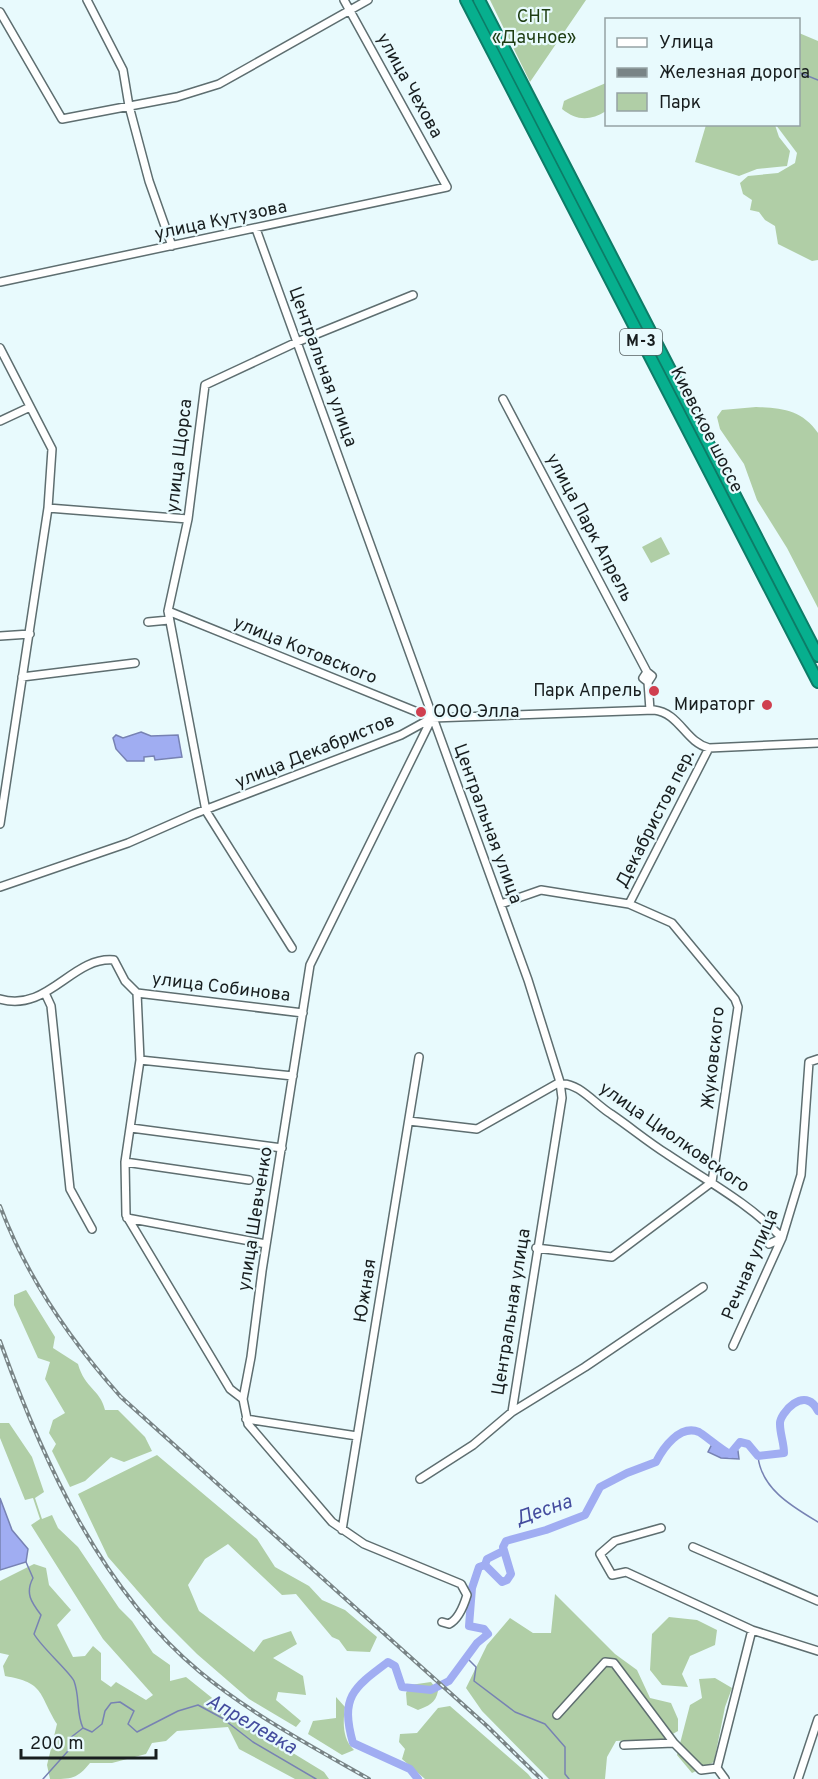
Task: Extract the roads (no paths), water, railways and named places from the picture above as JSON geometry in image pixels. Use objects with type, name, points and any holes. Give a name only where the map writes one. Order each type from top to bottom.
[{"type":"highway","name":"Киевское шоссе","points":[[466,0],[818,682]]},
{"type":"highway","name":"Киевское шоссе","points":[[479,0],[818,656]]},
{"type":"street","points":[[87,0],[123,70],[129,106],[149,181],[172,246]]},
{"type":"street","name":"улица Чехова","points":[[344,0],[447,187]]},
{"type":"street","points":[[0,12],[62,119],[177,97],[219,84],[368,0]]},
{"type":"street","name":"улица Кутузова","points":[[0,282],[447,187]]},
{"type":"street","name":"Центральная улица","points":[[256,228],[501,904],[561,1083],[558,1131],[536,1248],[512,1412]]},
{"type":"street","name":"улица Щорса","points":[[169,620],[168,611],[188,519],[205,385],[297,342],[413,295]]},
{"type":"street","points":[[0,348],[52,449],[48,508],[0,824]]},
{"type":"street","name":"улица Парк Апрель","points":[[503,399],[646,672],[652,676],[648,682],[650,710]]},
{"type":"street","points":[[0,421],[30,407]]},
{"type":"street","points":[[48,508],[188,519]]},
{"type":"street","name":"улица Котовского","points":[[168,611],[432,718]]},
{"type":"street","points":[[148,622],[169,620],[206,811],[292,948]]},
{"type":"street","points":[[0,636],[30,634]]},
{"type":"street","points":[[22,677],[135,663]]},
{"type":"street","name":"улица Декабристов","points":[[0,887],[128,843],[401,735],[432,718],[663,711],[671,716],[694,742],[709,748]]},
{"type":"street","name":"улица Шевченко","points":[[432,718],[310,965],[243,1399],[248,1424],[342,1530],[364,1544],[461,1584],[467,1595],[455,1622],[449,1624],[442,1622]]},
{"type":"street","points":[[709,748],[818,743]]},
{"type":"street","name":"Декабристов пер.","points":[[629,904],[709,748]]},
{"type":"street","name":"Жуковского","points":[[501,904],[542,890],[629,904],[672,923],[735,999],[738,1008],[712,1182]]},
{"type":"street","points":[[0,999],[10,1002],[29,1000],[45,993],[83,968],[108,959],[114,960],[125,981],[137,993],[140,1060],[125,1162],[127,1218],[230,1389],[243,1399]]},
{"type":"street","points":[[45,993],[51,1006],[70,1189],[92,1228]]},
{"type":"street","name":"улица Собинова","points":[[137,993],[303,1013]]},
{"type":"street","name":"Южная","points":[[342,1530],[419,1057]]},
{"type":"street","name":"Речная улица","points":[[733,1346],[782,1238],[801,1175],[809,1062],[818,1059]]},
{"type":"street","points":[[140,1060],[294,1076]]},
{"type":"street","points":[[409,1121],[477,1129],[561,1083]]},
{"type":"street","name":"улица Циолковского","points":[[561,1083],[578,1089],[667,1154],[712,1182],[767,1222],[782,1238]]},
{"type":"street","points":[[131,1128],[282,1148]]},
{"type":"street","points":[[125,1162],[249,1180]]},
{"type":"street","points":[[536,1248],[612,1257],[712,1182]]},
{"type":"street","points":[[127,1218],[266,1244]]},
{"type":"street","points":[[769,1244],[782,1238]]},
{"type":"street","points":[[420,1479],[473,1445],[512,1412],[585,1367],[703,1287]]},
{"type":"street","points":[[246,1419],[357,1436]]},
{"type":"street","points":[[661,1528],[615,1541],[600,1554],[612,1575],[626,1572],[752,1630],[818,1651]]},
{"type":"street","points":[[693,1547],[818,1601]]},
{"type":"street","points":[[717,1768],[752,1630]]},
{"type":"street","points":[[557,1715],[605,1662],[614,1663],[674,1743],[701,1770],[717,1768]]},
{"type":"street","points":[[798,1779],[818,1722]]},
{"type":"street","points":[[624,1745],[674,1743]]},
{"type":"street","points":[[717,1768],[725,1779]]},
{"type":"water","points":[[141,732],[151,736],[178,735],[182,757],[155,760],[154,756],[144,757],[144,761],[127,761],[116,749],[113,738],[116,735],[123,738]]},
{"type":"water","points":[[712,1444],[730,1454],[734,1448],[738,1451],[739,1459],[721,1458],[708,1452]]},
{"type":"water","points":[[0,1498],[12,1530],[28,1549],[26,1562],[0,1570]]},
{"type":"waterway","points":[[800,73],[818,80]]},
{"type":"waterway","name":"Десна","points":[[418,1779],[410,1769],[353,1743],[349,1727],[349,1704],[358,1687],[388,1662],[395,1666],[402,1687],[431,1690],[449,1681],[477,1643],[488,1634],[484,1629],[469,1626],[472,1588],[479,1567],[485,1565],[502,1582],[507,1580],[511,1574],[503,1547],[506,1541],[546,1530],[585,1515],[600,1487],[656,1462],[668,1444],[685,1431],[699,1432],[730,1454],[740,1442],[748,1444],[758,1456],[784,1453],[780,1424],[788,1408],[806,1400],[813,1403],[818,1411]]},
{"type":"waterway","points":[[758,1456],[765,1478],[780,1496],[818,1522]]},
{"type":"waterway","points":[[485,1565],[487,1559],[503,1551]]},
{"type":"waterway","name":"Апрелевка","points":[[26,1562],[33,1578],[29,1588],[30,1597],[41,1615],[34,1634],[74,1681],[79,1717],[83,1728],[92,1732],[102,1724],[105,1711],[111,1703],[120,1702],[134,1711],[128,1724],[137,1732],[178,1711],[198,1705],[222,1718],[253,1742],[316,1779]]},
{"type":"waterway","points":[[466,1657],[476,1667],[474,1681],[515,1712],[545,1724],[565,1747],[565,1774],[569,1779]]},
{"type":"waterway","points":[[43,1779],[68,1751],[70,1738],[83,1728]]},
{"type":"railway","points":[[0,1206],[23,1258],[51,1307],[84,1353],[121,1397],[487,1726],[541,1779]]},
{"type":"railway","points":[[0,1341],[35,1432],[79,1520],[104,1562],[164,1639],[200,1672],[240,1702],[369,1779]]},
{"type":"place","name":"Парк Апрель","points":[[654,691]]},
{"type":"place","name":"Мираторг","points":[[767,705]]},
{"type":"place","name":"ООО Элла","points":[[421,712]]},
{"type":"park label","name":"СНТ «Дачное»","points":[[534,27]]}]
